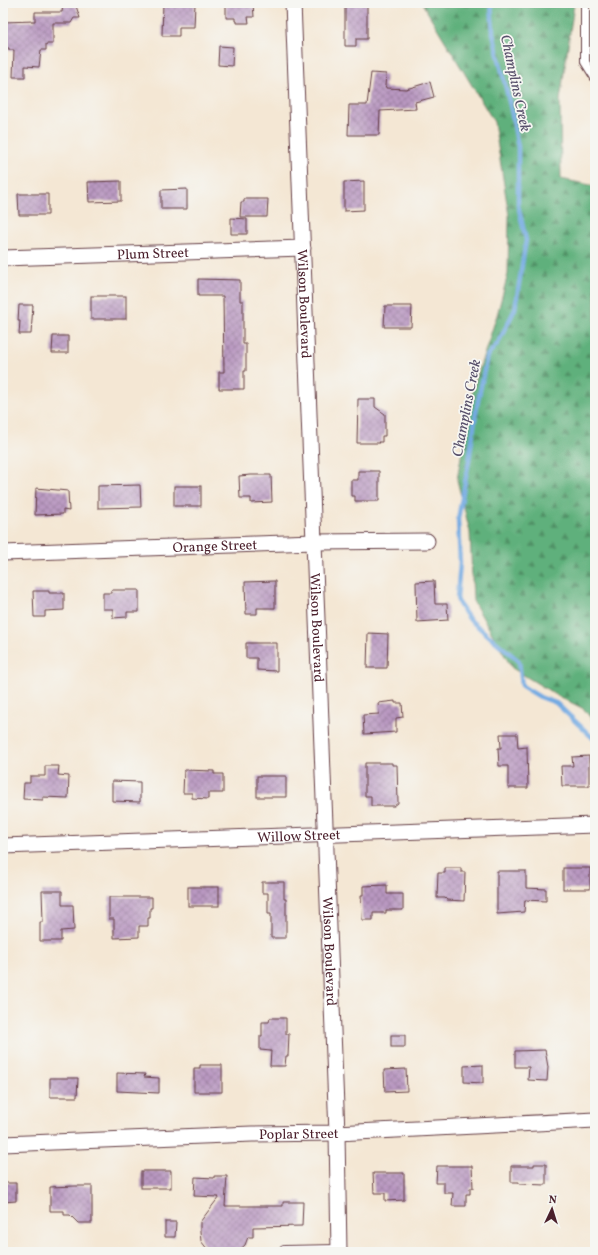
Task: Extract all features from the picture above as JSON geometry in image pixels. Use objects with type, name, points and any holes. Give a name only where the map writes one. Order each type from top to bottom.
[{"type":"street","name":"Wilson Boulevard","points":[[293,3],[337,1133],[339,1251]]},
{"type":"street","name":"Plum Street","points":[[3,258],[303,248]]},
{"type":"street","name":"Orange Street","points":[[3,553],[314,542],[427,541]]},
{"type":"street","name":"Willow Street","points":[[3,846],[595,825]]},
{"type":"street","name":"Poplar Street","points":[[3,1144],[252,1134],[337,1133],[595,1120]]},
{"type":"lane","points":[[584,3],[586,62],[595,78]]},
{"type":"lane","points":[[284,1252],[284,1250],[339,1251]]},
{"type":"green space","points":[[422,3],[573,3],[574,5],[560,100],[561,179],[595,186],[595,724],[584,709],[558,696],[512,668],[473,601],[470,532],[457,480],[473,388],[497,315],[508,274],[509,216],[494,122]]},
{"type":"building","points":[[163,3],[195,4],[194,27],[179,27],[179,36],[162,36]]},
{"type":"building","points":[[226,3],[253,3],[254,17],[248,17],[249,23],[237,23],[235,18],[226,18]]},
{"type":"building","points":[[345,3],[367,3],[367,39],[356,39],[356,46],[345,46]]},
{"type":"building","points":[[63,5],[76,6],[80,18],[74,18],[71,23],[53,23],[53,44],[46,44],[46,50],[41,50],[39,67],[25,66],[25,77],[13,77],[14,50],[9,50],[9,48],[4,48],[3,46],[3,22],[35,21],[35,12],[62,12]]},
{"type":"building","points":[[219,46],[233,47],[232,66],[218,65]]},
{"type":"building","points":[[371,73],[386,74],[386,88],[406,89],[430,82],[434,97],[415,102],[416,109],[380,111],[379,135],[348,135],[349,105],[367,105]]},
{"type":"building","points":[[121,181],[121,201],[89,202],[88,182]]},
{"type":"building","points":[[364,181],[364,210],[344,211],[344,182]]},
{"type":"building","points":[[187,189],[187,209],[161,209],[161,190]]},
{"type":"building","points":[[18,194],[48,194],[48,215],[19,215]]},
{"type":"building","points":[[244,199],[268,199],[267,217],[240,217],[241,202],[244,202]]},
{"type":"building","points":[[231,218],[247,219],[247,234],[231,234]]},
{"type":"building","points":[[198,279],[240,280],[240,301],[243,301],[243,344],[246,344],[244,389],[219,389],[219,372],[224,372],[223,296],[198,296]]},
{"type":"building","points":[[91,296],[126,296],[126,319],[91,319]]},
{"type":"building","points":[[19,305],[33,305],[31,334],[19,334]]},
{"type":"building","points":[[385,306],[412,306],[411,327],[384,327]]},
{"type":"building","points":[[53,336],[68,336],[68,353],[52,353]]},
{"type":"building","points":[[358,399],[375,399],[375,407],[385,414],[385,436],[382,436],[382,442],[357,443]]},
{"type":"building","points":[[358,471],[379,471],[379,501],[355,501],[355,496],[351,496],[351,480],[358,480]]},
{"type":"building","points":[[271,475],[272,502],[251,503],[251,498],[240,498],[239,476]]},
{"type":"building","points":[[140,485],[141,507],[98,508],[98,486]]},
{"type":"building","points":[[174,486],[201,486],[201,506],[174,506]]},
{"type":"building","points":[[36,488],[68,491],[69,511],[63,510],[63,514],[35,515]]},
{"type":"building","points":[[275,581],[275,608],[257,608],[257,614],[246,614],[245,582]]},
{"type":"building","points":[[434,581],[435,604],[447,604],[448,620],[417,622],[416,582]]},
{"type":"building","points":[[111,590],[139,590],[139,612],[127,612],[127,617],[113,618],[113,609],[103,609],[103,593],[111,593]]},
{"type":"building","points":[[33,591],[64,593],[64,610],[45,611],[45,617],[34,617]]},
{"type":"building","points":[[368,633],[388,634],[387,668],[367,668]]},
{"type":"building","points":[[246,643],[277,643],[277,671],[257,670],[257,658],[246,658]]},
{"type":"building","points":[[395,701],[395,703],[402,703],[403,717],[396,718],[396,732],[364,734],[363,715],[379,714],[378,703]]},
{"type":"building","points":[[500,734],[517,734],[518,748],[527,747],[528,788],[508,788],[508,766],[499,766],[498,748],[501,748]]},
{"type":"building","points":[[589,756],[589,786],[562,786],[561,766],[573,766],[572,757]]},
{"type":"building","points":[[365,763],[392,763],[392,765],[397,765],[398,803],[394,806],[371,806],[371,796],[365,796]]},
{"type":"building","points":[[45,766],[59,766],[58,775],[69,776],[68,798],[43,797],[43,800],[23,799],[24,783],[30,783],[30,776],[45,776]]},
{"type":"building","points":[[184,770],[214,771],[214,774],[223,774],[223,793],[208,793],[208,799],[192,798],[192,793],[183,793]]},
{"type":"building","points":[[257,776],[286,776],[286,797],[257,797]]},
{"type":"building","points":[[112,781],[140,782],[140,802],[112,801]]},
{"type":"building","points":[[445,868],[461,868],[461,872],[465,872],[464,901],[437,898],[438,873],[445,873]]},
{"type":"building","points":[[563,868],[590,868],[590,889],[563,889]]},
{"type":"building","points":[[497,871],[526,871],[526,888],[546,889],[546,901],[525,900],[524,912],[497,914]]},
{"type":"building","points":[[262,882],[284,882],[284,899],[286,899],[286,938],[271,938],[271,914],[268,914],[268,893],[262,893]]},
{"type":"building","points":[[387,885],[387,894],[403,894],[403,910],[386,910],[386,913],[373,913],[373,920],[362,920],[361,895],[363,895],[363,886]]},
{"type":"building","points":[[188,887],[219,887],[219,906],[188,906]]},
{"type":"building","points":[[42,891],[62,891],[62,905],[73,905],[74,930],[61,931],[61,941],[40,941],[40,922],[43,922]]},
{"type":"building","points":[[109,897],[152,897],[152,908],[150,908],[148,926],[139,926],[139,937],[114,938],[114,919],[109,919]]},
{"type":"building","points":[[270,1018],[286,1018],[286,1034],[289,1034],[288,1056],[286,1056],[285,1066],[270,1066],[271,1051],[260,1050],[262,1022],[269,1022]]},
{"type":"building","points":[[391,1035],[405,1035],[405,1047],[391,1047]]},
{"type":"building","points":[[545,1050],[548,1067],[547,1081],[528,1080],[529,1067],[515,1067],[515,1051]]},
{"type":"building","points":[[200,1065],[222,1065],[222,1092],[194,1092],[194,1068],[200,1068]]},
{"type":"building","points":[[483,1065],[483,1083],[464,1082],[464,1066]]},
{"type":"building","points":[[406,1069],[407,1091],[385,1092],[384,1070]]},
{"type":"building","points":[[117,1073],[145,1074],[144,1077],[159,1078],[159,1093],[117,1091]]},
{"type":"building","points":[[50,1078],[78,1078],[77,1097],[50,1097]]},
{"type":"building","points":[[534,1164],[546,1164],[546,1185],[519,1184],[519,1182],[511,1182],[511,1166],[534,1166]]},
{"type":"building","points":[[437,1166],[472,1166],[473,1188],[470,1188],[470,1194],[466,1194],[466,1206],[452,1206],[453,1193],[444,1193],[444,1183],[436,1183]]},
{"type":"building","points":[[141,1171],[171,1171],[171,1188],[141,1188]]},
{"type":"building","points":[[373,1173],[404,1173],[404,1200],[385,1201],[385,1193],[374,1193]]},
{"type":"building","points":[[214,1176],[227,1176],[225,1206],[283,1206],[283,1202],[303,1202],[302,1226],[253,1227],[253,1237],[248,1237],[245,1245],[237,1252],[211,1252],[201,1241],[200,1222],[219,1197],[194,1196],[195,1177],[214,1178]]},
{"type":"building","points":[[3,1183],[16,1183],[16,1201],[3,1202]]},
{"type":"building","points":[[92,1186],[92,1223],[78,1223],[70,1215],[64,1215],[64,1211],[50,1211],[50,1187]]},
{"type":"building","points":[[165,1222],[176,1222],[175,1237],[165,1237]]},
{"type":"waterway","name":"Champlins Creek","points":[[491,3],[493,33],[518,147],[518,205],[526,240],[515,309],[498,343],[487,356],[477,406],[469,461],[458,519],[460,563],[457,598],[459,604],[470,620],[519,661],[522,686],[540,697],[556,703],[595,740]]}]
